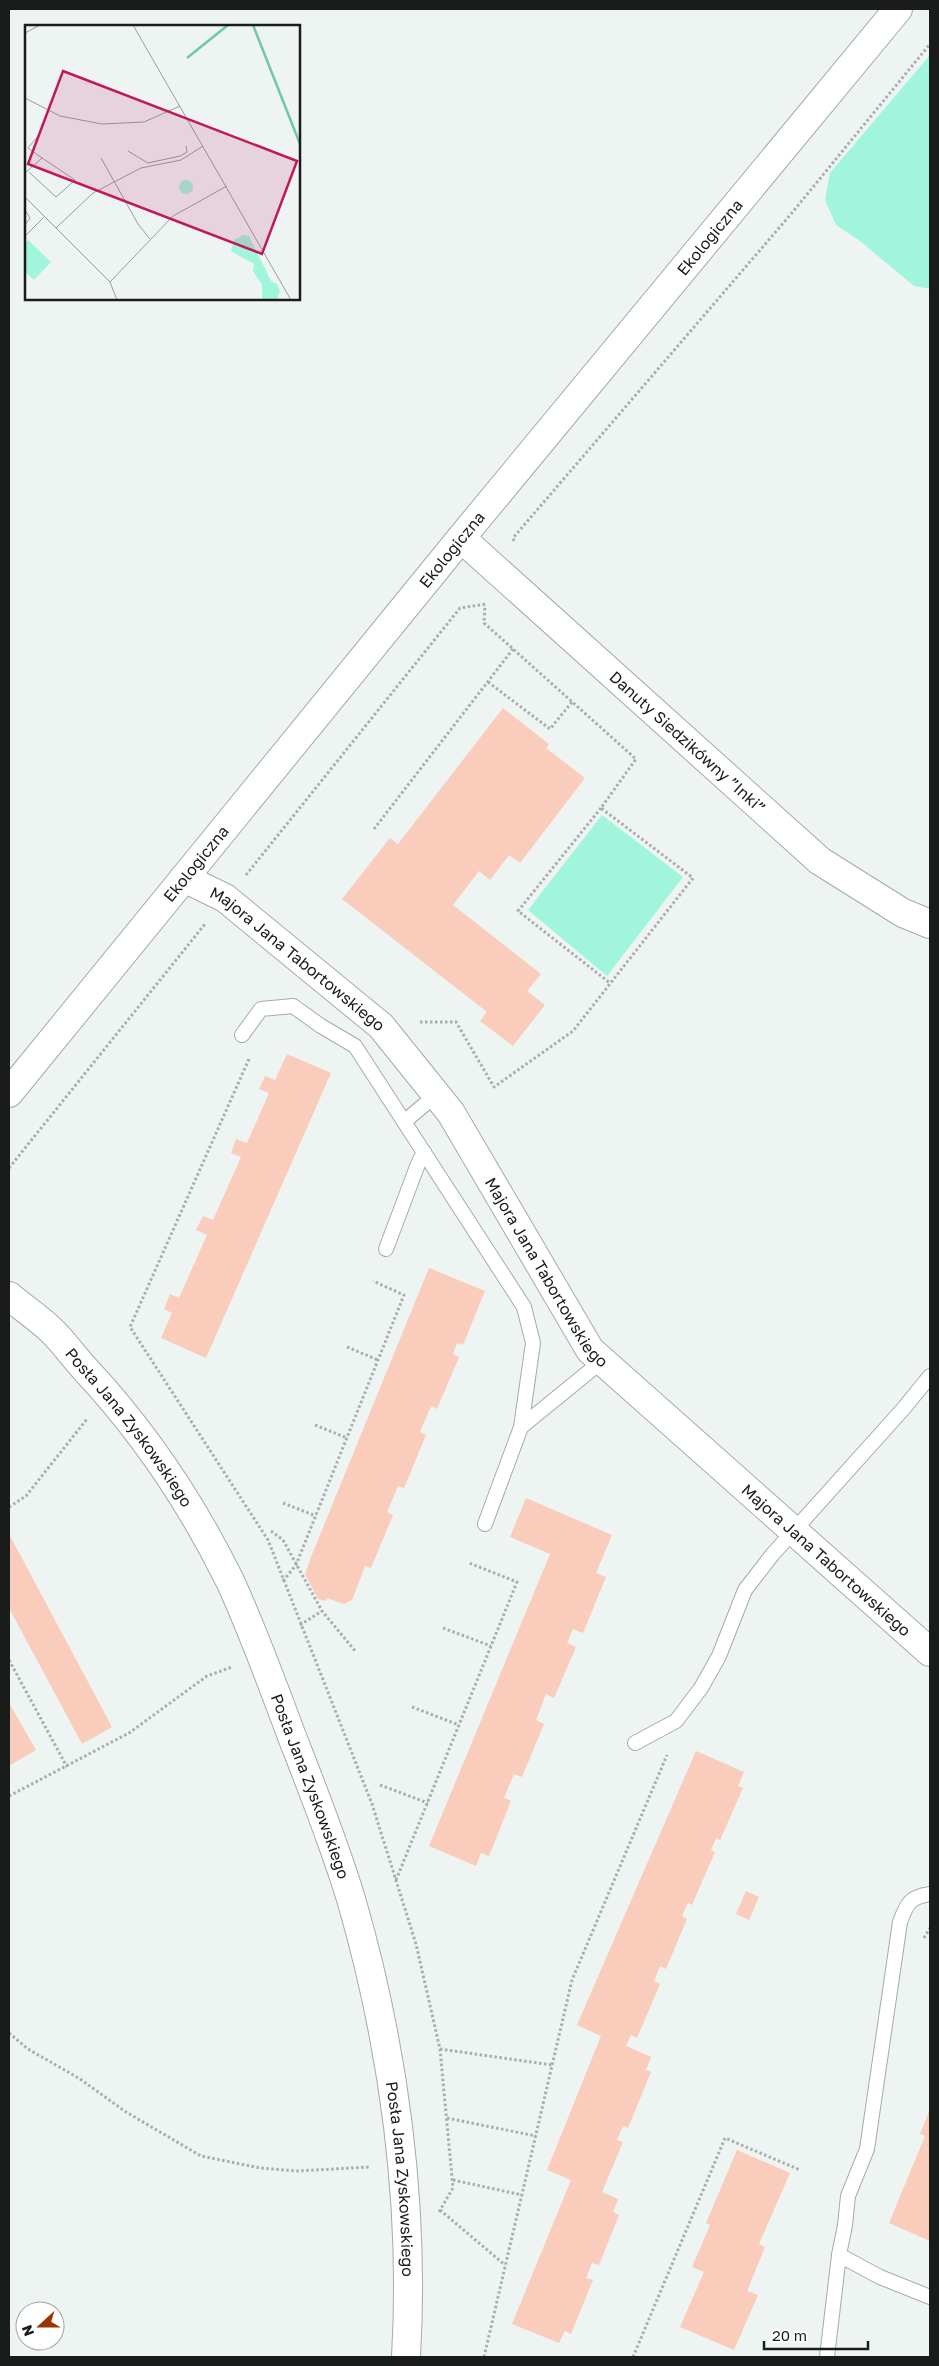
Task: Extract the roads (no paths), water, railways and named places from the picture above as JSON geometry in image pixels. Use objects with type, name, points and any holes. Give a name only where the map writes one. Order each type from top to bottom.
[{"type":"street","name":"Ekologiczna","points":[[9,1093],[462,538],[898,9]]},
{"type":"street","name":"Danuty Siedzikówny ”Inki”","points":[[462,538],[820,861],[904,913],[930,924]]},
{"type":"street","name":"Majora Jana Tabortowskiego","points":[[184,878],[225,898],[381,1026],[451,1113],[590,1350],[930,1652]]},
{"type":"street","name":"Posła Jana Zyskowskiego","points":[[9,1296],[51,1330],[138,1430],[174,1481],[203,1530],[230,1583],[262,1656],[334,1847],[351,1901],[381,2020],[389,2064],[402,2166],[408,2245],[406,2357]]},
{"type":"lane","points":[[242,1035],[261,1009],[293,1006],[355,1046],[524,1307],[533,1342],[521,1428],[485,1524]]},
{"type":"lane","points":[[405,1121],[436,1095]]},
{"type":"lane","points":[[386,1249],[424,1152]]},
{"type":"lane","points":[[521,1428],[602,1361]]},
{"type":"lane","points":[[635,1743],[676,1721],[701,1688],[719,1656],[745,1590],[794,1530],[904,1408],[930,1376]]},
{"type":"lane","points":[[827,2357],[839,2255],[846,2225],[848,2196],[868,2149],[900,1922],[906,1905],[917,1896],[930,1894]]},
{"type":"lane","points":[[839,2255],[880,2277],[930,2297]]}]
